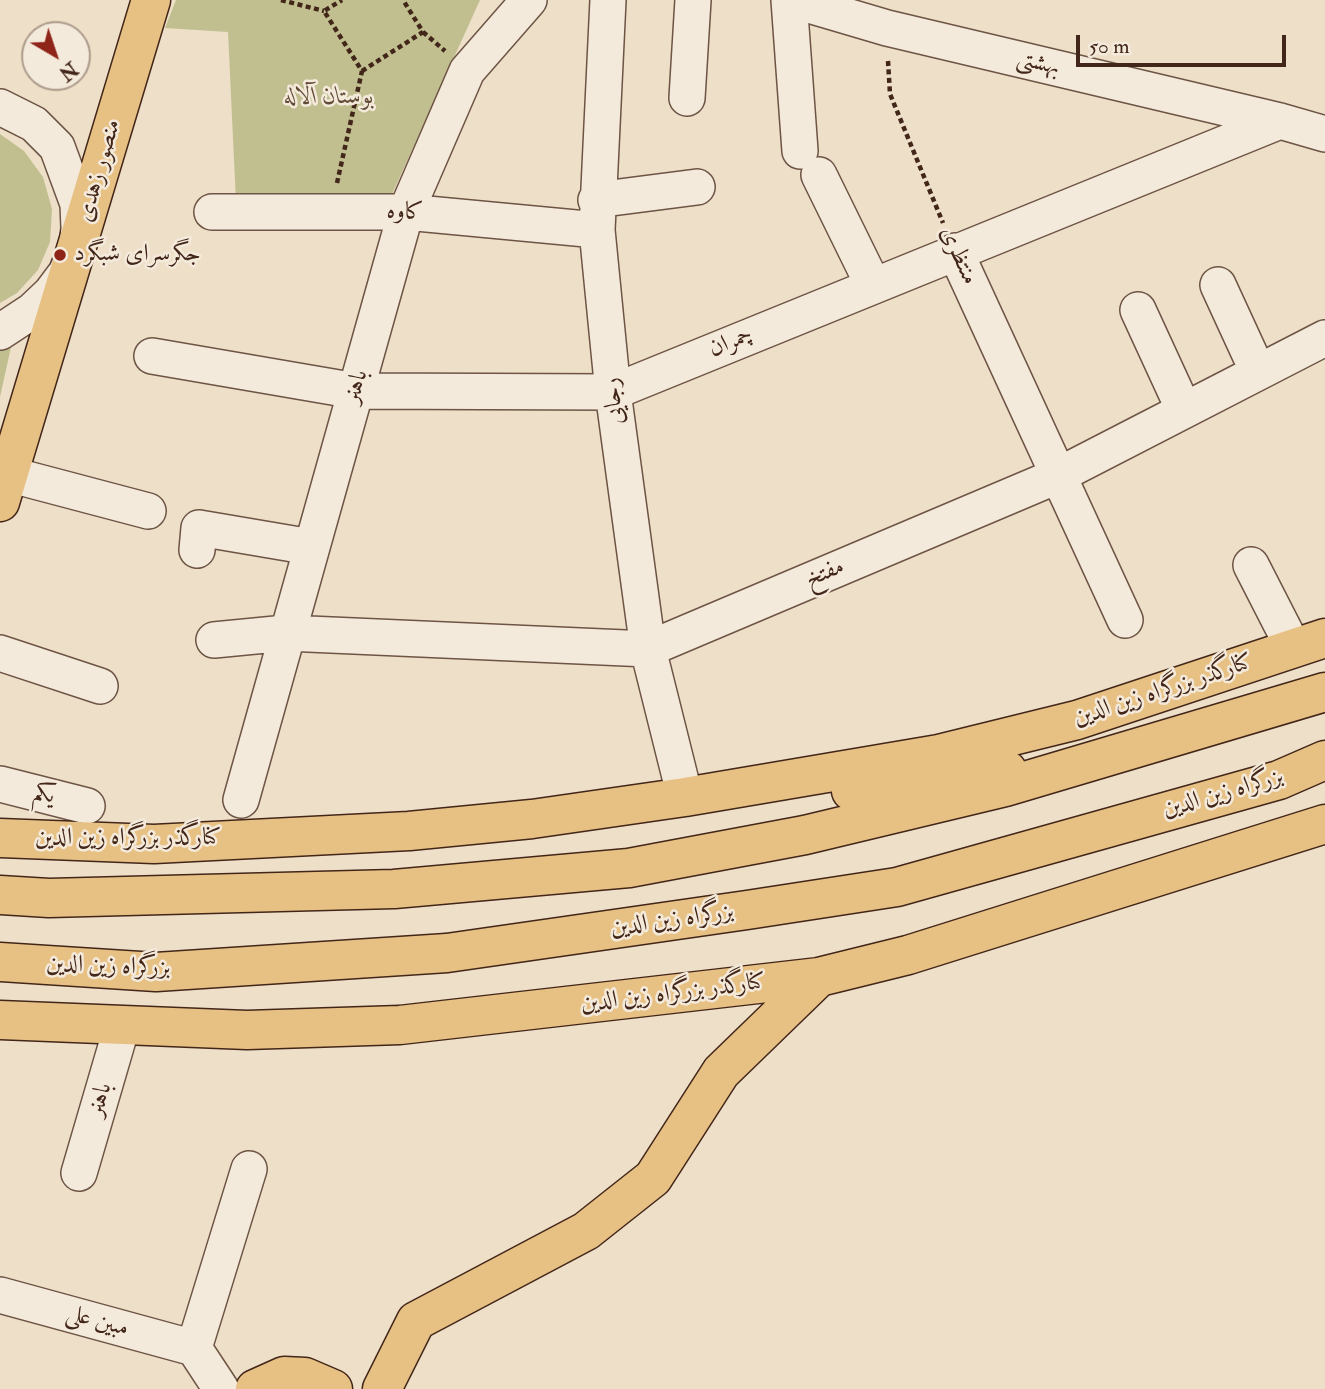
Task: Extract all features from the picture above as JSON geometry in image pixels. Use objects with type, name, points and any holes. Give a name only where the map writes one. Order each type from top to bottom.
[{"type":"main road","name":"منصور زهدی","points":[[4,488],[150,0]]},
{"type":"main road","name":"کنارگذر بزرگراه زین الدین","points":[[0,838],[154,845],[408,831],[532,819],[684,797],[964,748],[1077,720],[1309,643]]},
{"type":"main road","points":[[0,895],[102,898],[394,889],[629,868],[832,829],[1004,788],[1325,692]]},
{"type":"main road","points":[[532,819],[917,786],[1140,747]]},
{"type":"main road","name":"بزرگراه زین الدین","points":[[0,962],[156,972],[447,953],[747,910],[897,887],[1279,780],[1325,760]]},
{"type":"main road","name":"کنارگذر بزرگراه زین الدین","points":[[0,1020],[247,1030],[400,1025],[819,977],[908,955],[1325,824]]},
{"type":"main road","points":[[382,1389],[416,1321],[586,1231],[653,1178],[721,1072],[819,977]]},
{"type":"main road","points":[[255,1389],[284,1376],[305,1377],[333,1389]]},
{"type":"street","name":"باهنر","points":[[241,800],[406,212],[467,71],[529,0]]},
{"type":"street","name":"رجایی","points":[[608,0],[597,215],[613,392],[649,649],[684,797]]},
{"type":"street","points":[[687,98],[693,0]]},
{"type":"street","points":[[790,0],[810,163],[873,285]]},
{"type":"street","name":"بهشتی","points":[[790,0],[887,28],[1325,134]]},
{"type":"street","points":[[0,107],[34,124],[57,147],[78,204],[78,247],[66,273],[32,312],[0,332]]},
{"type":"street","name":"چمران","points":[[152,356],[356,391],[613,392],[1280,121]]},
{"type":"street","name":"کاوه","points":[[212,212],[597,215],[697,187]]},
{"type":"street","name":"منتظری","points":[[955,251],[1125,620]]},
{"type":"street","points":[[1218,285],[1258,372]]},
{"type":"street","points":[[1138,310],[1185,410]]},
{"type":"street","name":"مفتخ","points":[[214,640],[286,633],[649,649],[1057,476],[1325,338]]},
{"type":"street","points":[[4,488],[148,511]]},
{"type":"street","points":[[197,550],[199,528],[312,547]]},
{"type":"street","points":[[1251,565],[1309,643]]},
{"type":"street","points":[[0,653],[100,686]]},
{"type":"street","name":"یکم","points":[[0,784],[87,806]]},
{"type":"street","name":"باهنر","points":[[79,1173],[122,1026]]},
{"type":"street","points":[[221,1389],[194,1348],[249,1169]]},
{"type":"street","name":"مبین علی","points":[[0,1295],[194,1348]]},
{"type":"path","points":[[281,0],[324,12],[362,71]]},
{"type":"path","points":[[324,12],[342,0]]},
{"type":"path","points":[[331,211],[362,71],[423,32],[403,0]]},
{"type":"path","name":"منتظری","points":[[887,28],[890,94],[955,251]]},
{"type":"green space","name":"بوستان آلاله","points":[[176,0],[480,0],[388,203],[236,202],[228,32],[165,28]]},
{"type":"green space","points":[[0,134],[24,151],[43,177],[52,209],[50,242],[38,270],[17,293],[0,303]]},
{"type":"green space","points":[[13,338],[0,397],[0,339]]},
{"type":"place","name":"جگرسرای شبگرد","points":[[60,255]]}]
